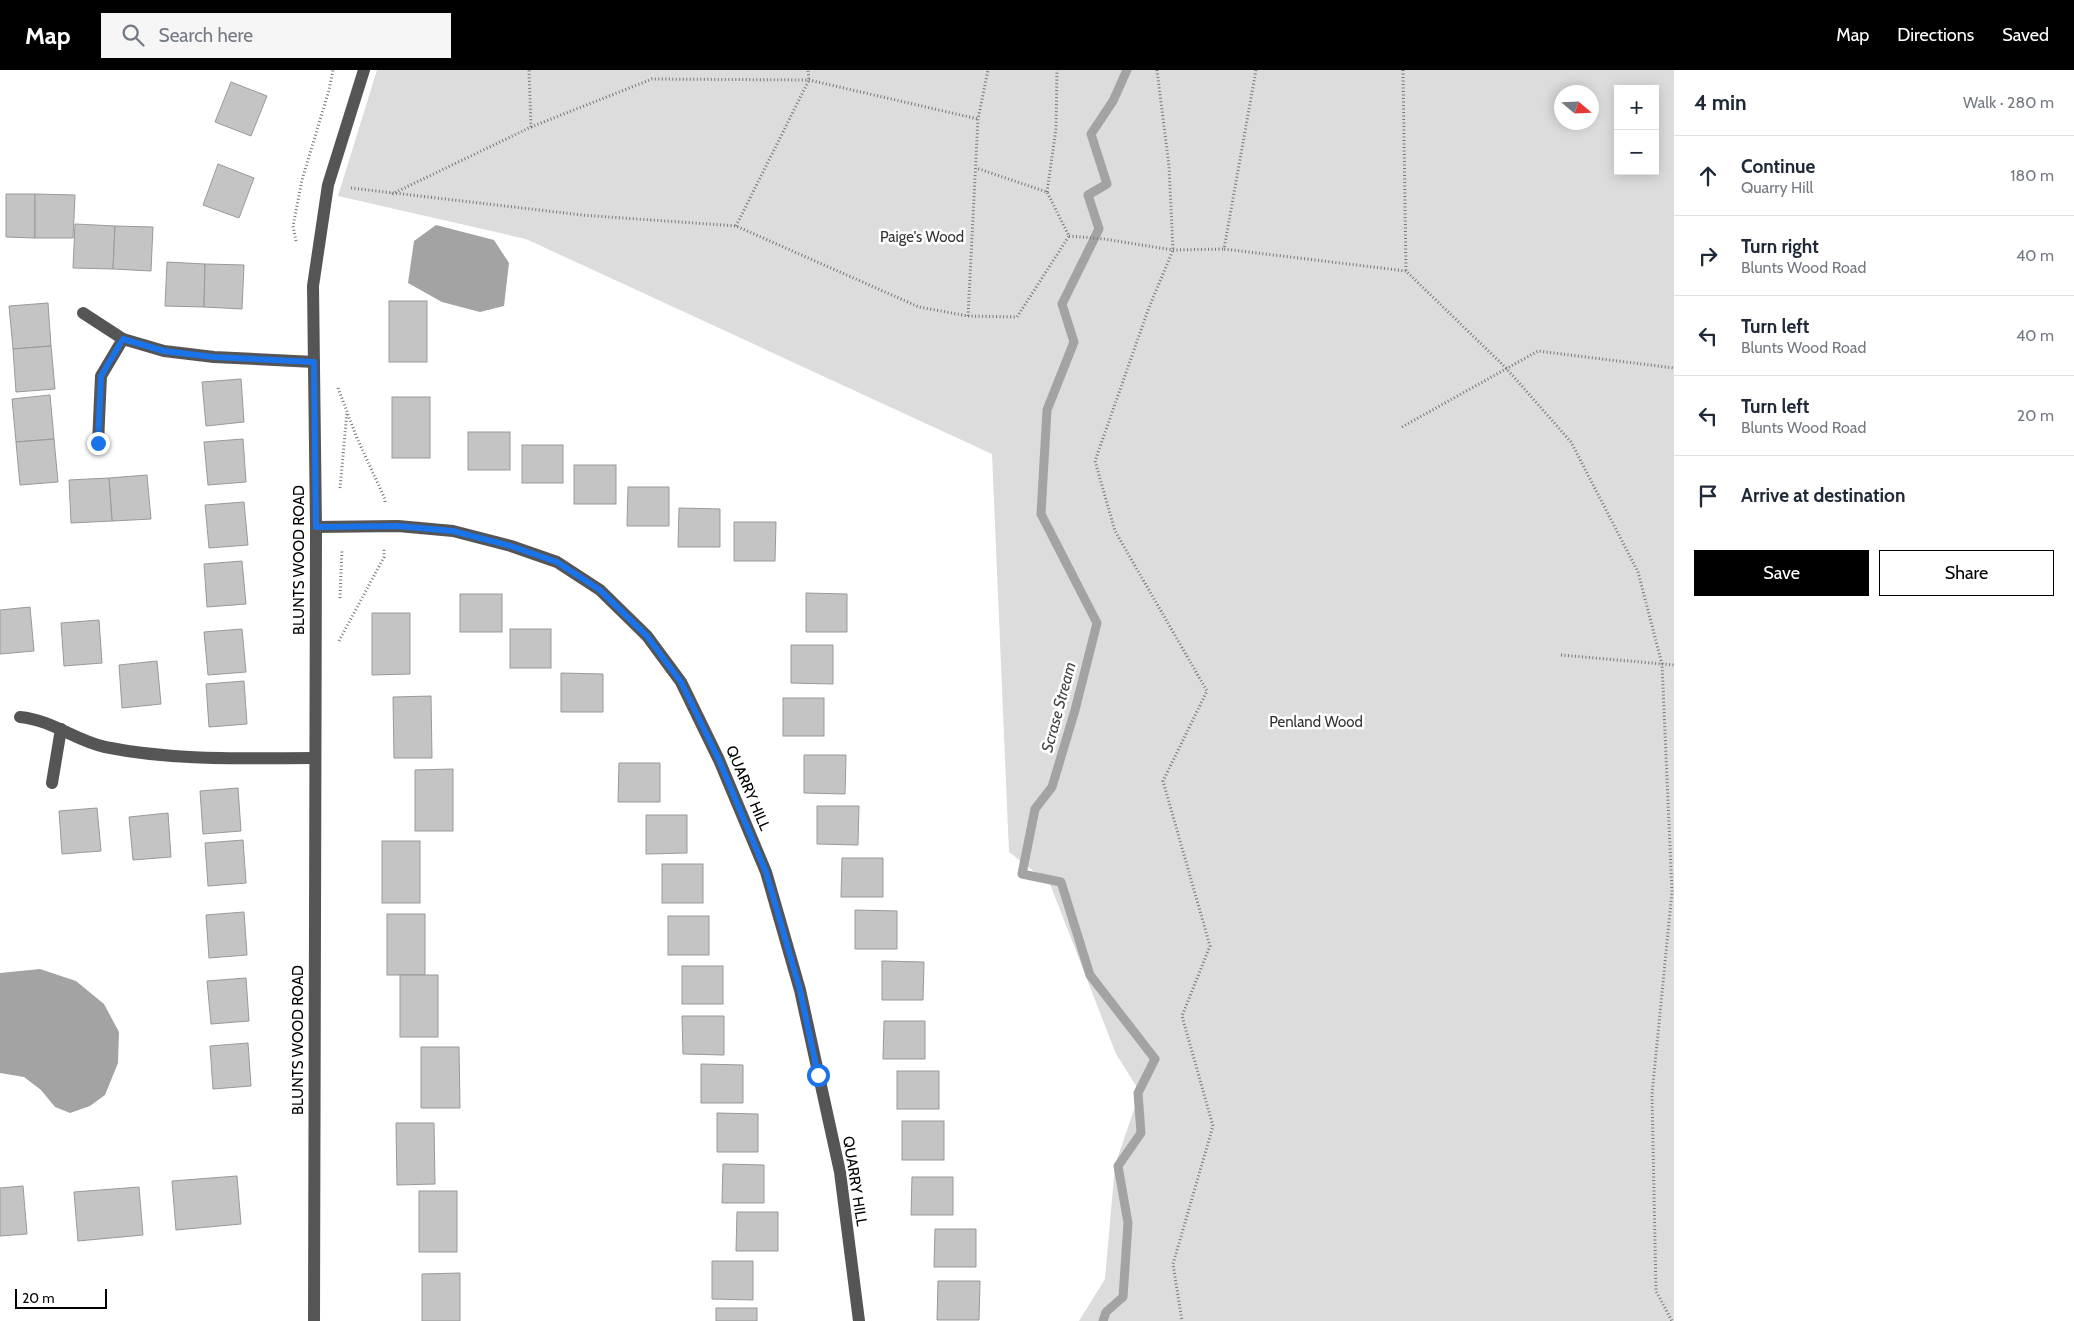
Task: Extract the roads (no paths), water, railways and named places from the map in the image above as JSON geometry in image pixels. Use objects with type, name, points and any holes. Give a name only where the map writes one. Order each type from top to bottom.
[{"type":"street","name":"BLUNTS WOOD ROAD","points":[[314,1321],[316,527],[313,286],[328,185],[364,70]]},
{"type":"street","points":[[82,313],[123,339],[164,351],[214,357],[314,362]]},
{"type":"street","points":[[98,443],[101,376],[123,339]]},
{"type":"street","name":"QUARRY HILL","points":[[316,527],[385,526],[453,531],[511,546],[557,562],[600,590],[647,636],[681,682],[719,760],[766,872],[800,990],[840,1172],[859,1321]]},
{"type":"street","points":[[20,717],[33,718],[104,747],[179,757],[314,758]]},
{"type":"street","points":[[52,783],[61,729]]},
{"type":"waterway","name":"Scrase Stream","points":[[1103,1321],[1106,1312],[1123,1297],[1128,1223],[1118,1166],[1141,1133],[1138,1093],[1155,1059],[1090,975],[1061,882],[1022,874],[1035,809],[1052,787],[1075,710],[1097,623],[1041,514],[1047,410],[1074,342],[1062,304],[1099,229],[1088,195],[1107,184],[1091,134],[1113,101],[1127,70]]},
{"type":"park label","name":"Paige's Wood","points":[[922,237]]},
{"type":"park label","name":"Penland Wood","points":[[1316,722]]}]
